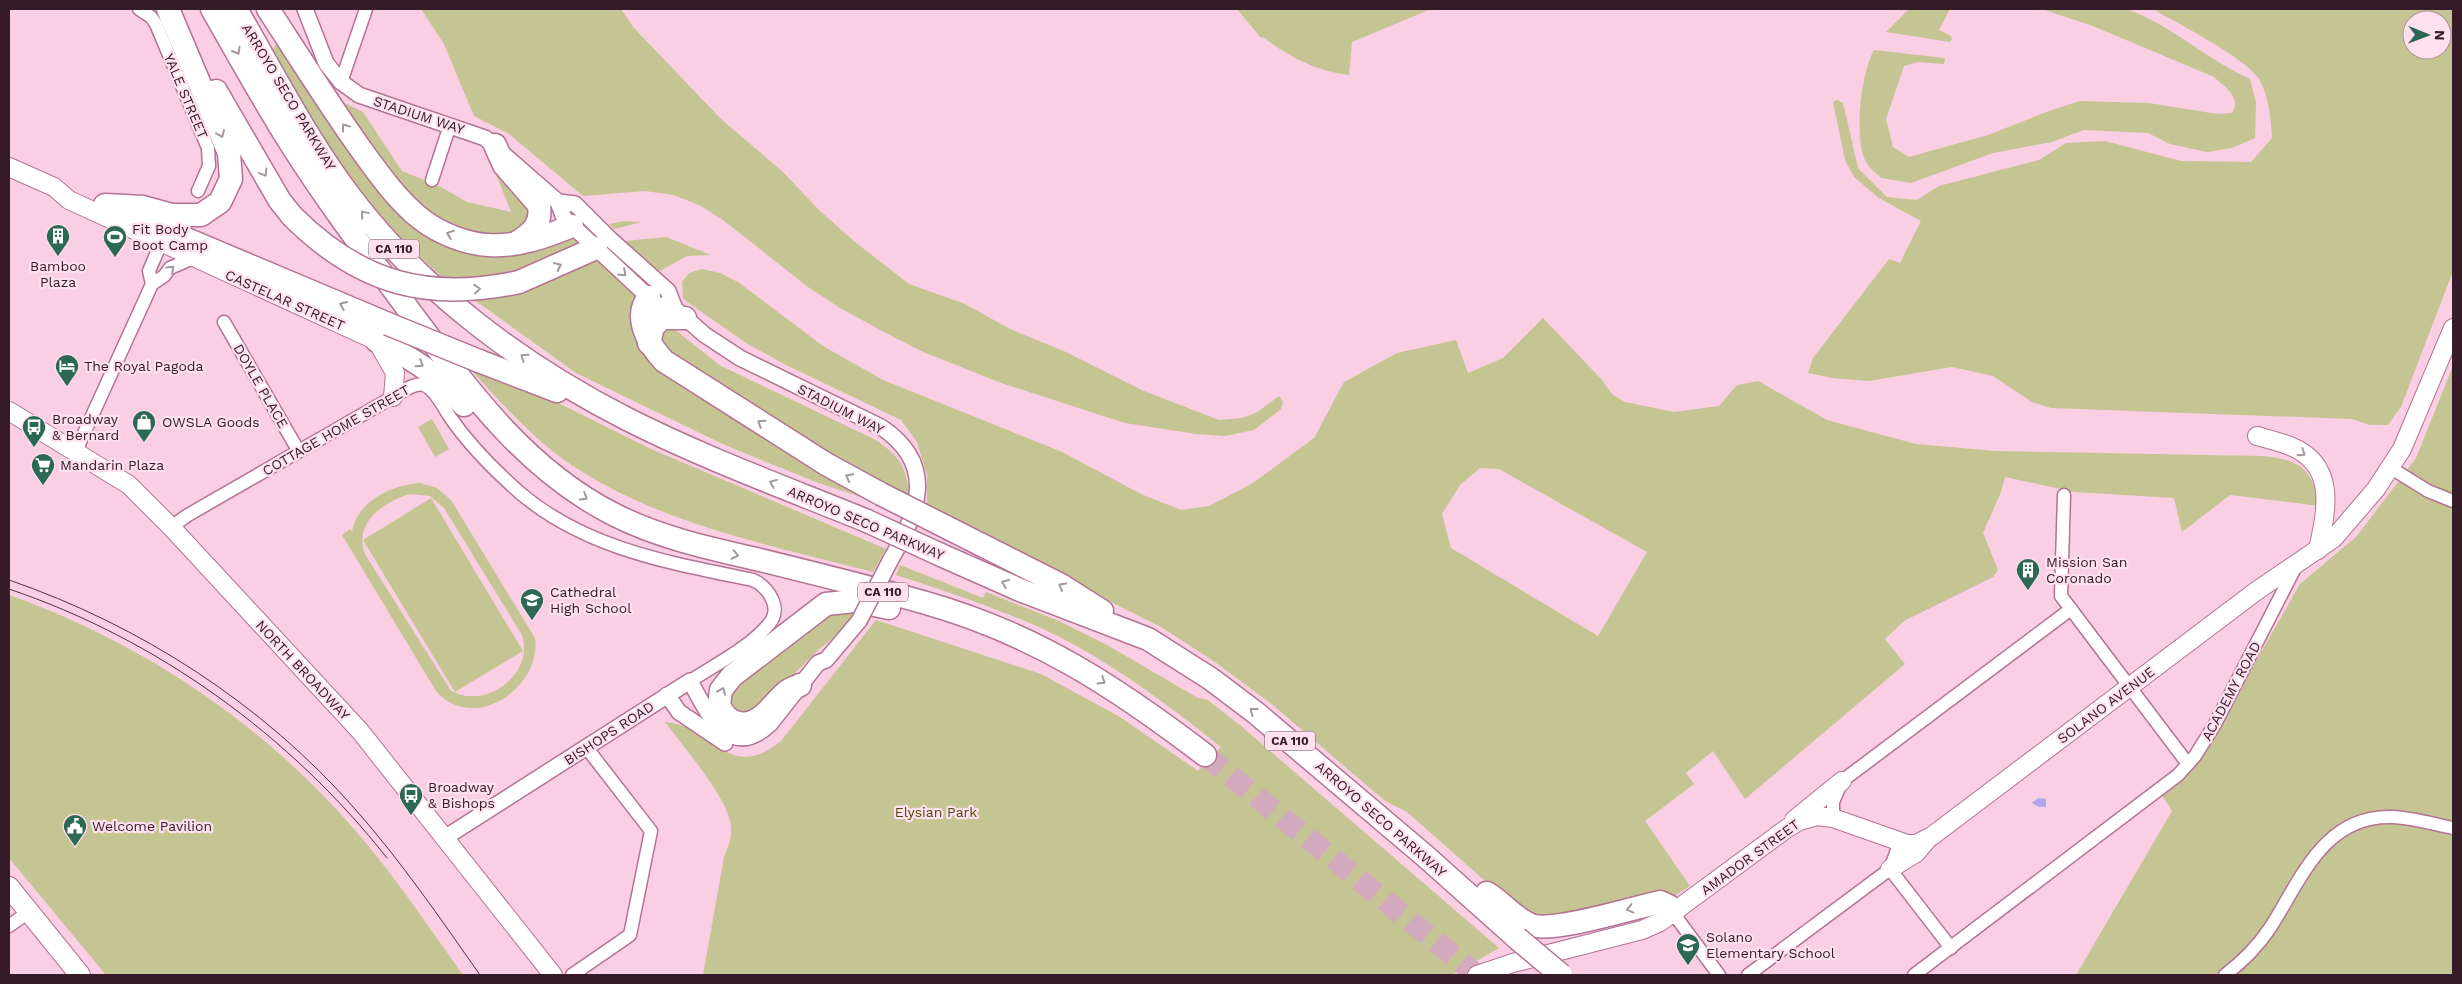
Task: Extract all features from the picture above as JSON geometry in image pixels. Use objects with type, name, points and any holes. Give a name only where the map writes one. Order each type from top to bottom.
[{"type":"highway","points":[[105,204],[143,207],[172,215],[201,215],[220,202],[231,179],[229,152],[170,9]]},
{"type":"highway","points":[[170,9],[280,201],[313,237],[342,257],[364,269],[400,283],[430,290],[462,290],[488,288],[519,282],[596,248]]},
{"type":"highway","name":"ARROYO SECO PARKWAY","points":[[212,9],[289,142],[316,182],[476,401],[544,470],[615,515],[662,535],[709,549],[926,603],[976,618],[1025,639],[1078,666],[1143,707],[1205,755]]},
{"type":"highway","name":"ARROYO SECO PARKWAY","points":[[236,9],[305,129],[352,199],[411,266],[469,317],[508,346],[543,371],[626,418],[697,452],[867,521],[1020,590],[1148,639],[1211,679],[1256,713],[1424,855],[1561,975]]},
{"type":"highway","points":[[268,9],[339,119],[373,166],[405,205],[423,220],[441,231],[468,241],[488,245],[515,244],[535,240],[572,226]]},
{"type":"highway","points":[[495,145],[504,165],[539,205],[539,219],[535,229],[515,244]]},
{"type":"highway","points":[[105,204],[382,333],[479,361],[626,418]]},
{"type":"highway","points":[[649,297],[646,301],[643,320],[649,343],[664,361],[826,464],[1061,585],[1148,639]]},
{"type":"highway","points":[[649,343],[653,327],[662,318],[680,313]]},
{"type":"highway","points":[[382,333],[414,360],[432,372],[498,442],[544,470]]},
{"type":"highway","points":[[800,685],[788,690],[760,718],[750,723],[729,720],[719,705],[720,690],[732,676],[820,608],[839,602],[855,601],[878,605],[930,619],[1078,666]]},
{"type":"highway","points":[[1424,855],[1497,899],[1532,925],[1542,927],[1564,925],[1660,902],[1669,906],[1673,913]]},
{"type":"main road","points":[[9,166],[54,187],[72,190],[105,204]]},
{"type":"main road","name":"CASTELAR STREET","points":[[54,187],[68,200],[193,258],[382,333]]},
{"type":"main road","name":"ACADEMY ROAD","points":[[2296,566],[2318,550],[2347,524],[2391,468],[2413,428],[2453,328]]},
{"type":"main road","points":[[382,333],[394,374],[393,396]]},
{"type":"main road","name":"NORTH BROADWAY","points":[[9,411],[129,485],[171,527],[360,731],[554,975]]},
{"type":"main road","points":[[2257,436],[2292,446],[2303,453],[2317,467],[2323,479],[2327,498],[2318,550]]},
{"type":"main road","name":"SOLANO AVENUE","points":[[1890,869],[1916,853],[1915,841],[2130,688],[2255,592],[2296,566]]},
{"type":"main road","points":[[1786,828],[1810,805],[1842,781]]},
{"type":"main road","name":"AMADOR STREET","points":[[1477,975],[1513,963],[1642,930],[1673,913],[1786,828],[1808,817],[1833,818],[1915,841]]},
{"type":"main road","points":[[9,886],[80,975]]},
{"type":"street","name":"YALE STREET","points":[[139,9],[151,17],[156,24],[208,148],[209,166],[198,191]]},
{"type":"street","name":"STADIUM WAY","points":[[305,9],[326,63],[341,82],[359,95],[485,138],[558,202],[564,218],[656,304],[680,313]]},
{"type":"street","points":[[341,82],[366,9]]},
{"type":"street","points":[[432,180],[450,125]]},
{"type":"street","name":"STADIUM WAY","points":[[558,202],[575,204],[611,240],[668,291],[680,313],[705,335],[740,358],[881,427],[902,444],[916,475],[917,504],[908,527],[858,621],[826,660],[818,663],[766,728],[751,736],[742,737],[724,732],[714,724],[690,681]]},
{"type":"street","points":[[152,284],[149,271],[161,243]]},
{"type":"street","points":[[76,451],[152,284],[164,276],[175,264],[193,258]]},
{"type":"street","name":"DOYLE PLACE","points":[[224,322],[298,450]]},
{"type":"street","name":"COTTAGE HOME STREET","points":[[171,527],[298,450],[393,396],[413,386],[423,385],[428,387],[466,441],[526,498],[587,535],[643,555],[760,583],[769,592],[773,603],[769,625]]},
{"type":"street","points":[[2391,468],[2428,491],[2453,501]]},
{"type":"street","points":[[2064,495],[2061,596],[2188,764]]},
{"type":"street","name":"ACADEMY ROAD","points":[[1914,975],[2178,775],[2216,724],[2296,566]]},
{"type":"street","points":[[1833,818],[1833,802],[1842,781],[2071,609]]},
{"type":"street","name":"BISHOPS ROAD","points":[[446,837],[738,650],[769,625]]},
{"type":"street","name":"STADIUM WAY","points":[[667,696],[679,712],[718,739],[732,745],[756,745],[780,726],[825,669],[826,660]]},
{"type":"street","points":[[572,975],[630,935],[651,831],[586,747]]},
{"type":"street","points":[[2225,975],[2252,950],[2269,930],[2307,866],[2327,840],[2344,829],[2366,820],[2392,817],[2453,828]]},
{"type":"street","points":[[1748,975],[1890,869],[1915,841]]},
{"type":"street","points":[[1890,869],[1951,948]]},
{"type":"street","points":[[9,926],[30,911]]},
{"type":"street","points":[[1673,913],[1719,975]]},
{"type":"green space","points":[[2098,7],[2126,9],[2159,24],[2250,79],[2256,102],[2255,138],[2232,148],[2207,152],[2170,144],[2148,133],[2084,130],[2052,142],[1993,153],[1911,183],[1881,178],[1870,167],[1865,160],[1862,149],[1860,105],[1869,60],[1874,50],[1945,58],[1944,64],[1918,62],[1904,66],[1886,119],[1893,147],[1909,157],[1988,135],[2080,101],[2149,103],[2217,114],[2232,113],[2235,107],[2234,97],[2214,77],[2093,26],[2042,9]]},
{"type":"green space","points":[[421,9],[621,9],[634,28],[721,119],[782,171],[819,210],[855,242],[909,284],[965,304],[1010,329],[1066,352],[1144,391],[1219,420],[1242,418],[1256,413],[1279,396],[1283,402],[1281,409],[1254,430],[1225,436],[1196,434],[1125,423],[1001,383],[921,351],[840,308],[808,287],[723,220],[701,206],[674,195],[645,191],[583,196],[509,134],[474,116],[444,44]]},
{"type":"green space","points":[[1237,9],[1431,9],[1352,42],[1349,75],[1325,70],[1303,62],[1283,51],[1263,37],[1261,38]]},
{"type":"green space","points":[[1909,9],[1950,9],[1939,30],[1951,36],[1950,42],[1886,32]]},
{"type":"green space","points":[[2153,9],[2453,9],[2453,271],[2401,407],[2388,425],[2370,425],[2352,419],[2051,408],[2032,402],[1993,376],[1952,367],[1869,381],[1832,378],[1808,373],[1813,358],[1889,259],[1900,263],[1921,221],[1879,198],[1854,177],[1845,160],[1833,102],[1837,100],[1843,103],[1858,168],[1887,197],[1917,200],[1939,186],[2039,160],[2066,143],[2105,141],[2181,161],[2251,162],[2272,138],[2267,100],[2259,79],[2240,61]]},
{"type":"green space","points":[[280,40],[446,243],[571,234],[579,238],[578,248],[536,269],[445,280],[388,224],[366,200],[344,171],[312,120],[273,49]]},
{"type":"green space","points":[[338,100],[363,112],[402,171],[441,187],[467,202],[511,212],[488,154],[535,211],[523,233],[485,235],[461,230],[439,219],[419,203],[401,184]]},
{"type":"green space","points":[[624,221],[642,222],[614,229],[609,224]]},
{"type":"green space","points":[[666,237],[711,255],[687,256],[658,272],[625,241]]},
{"type":"green space","points":[[597,259],[640,297],[641,345],[876,502],[816,482],[727,446],[576,373],[473,299]]},
{"type":"green space","points":[[702,269],[720,273],[738,282],[823,346],[883,380],[1062,452],[1141,494],[1181,510],[1209,506],[1253,483],[1314,438],[1344,382],[1397,353],[1456,340],[1468,373],[1503,358],[1543,318],[1601,379],[1613,395],[1625,402],[1674,412],[1719,406],[1737,385],[1758,381],[1827,420],[1916,444],[1995,451],[2263,456],[2287,460],[2302,468],[2313,483],[2320,506],[2230,495],[2182,532],[2174,498],[2075,492],[2005,477],[2001,492],[1983,533],[1998,570],[1993,577],[1904,621],[1885,639],[1905,664],[1745,799],[1713,751],[1686,773],[1694,784],[1645,821],[1690,886],[1673,897],[1566,923],[1518,910],[1407,812],[1385,801],[1274,706],[1215,662],[1161,627],[1091,592],[1081,584],[927,504],[927,475],[917,442],[901,420],[784,364],[746,343],[683,299],[682,282],[689,273]],"holes":[[[1480,468],[1499,469],[1647,552],[1598,636],[1451,548],[1442,514],[1460,485]]]},
{"type":"green space","points":[[665,328],[674,329],[721,366],[876,440],[892,453],[901,464],[910,497],[883,488],[674,358],[661,341]]},
{"type":"green space","points":[[463,361],[526,387],[651,449],[886,549],[873,572],[718,531],[643,504],[573,466],[558,455],[515,417]]},
{"type":"green space","points":[[2453,366],[2453,975],[2076,975],[2172,811],[2161,794],[2183,778],[2198,763],[2300,584],[2357,536],[2416,458]]},
{"type":"green space","points":[[432,419],[449,449],[435,457],[418,427]]},
{"type":"green space","points":[[420,483],[437,488],[451,500],[535,638],[534,656],[528,673],[517,688],[502,699],[485,706],[468,708],[451,703],[436,691],[342,535],[350,529],[352,532],[355,521],[368,503],[387,491],[409,484]],"holes":[[[410,494],[430,496],[444,508],[522,635],[524,649],[521,663],[514,675],[504,685],[492,692],[479,696],[465,696],[451,691],[365,554],[362,543],[363,533],[367,524],[381,508]]]},
{"type":"green space","points":[[431,498],[523,651],[455,692],[363,540]]},
{"type":"green space","name":"Elysian Park","points":[[900,565],[983,598],[986,592],[1059,621],[1107,645],[1198,698],[1208,700],[1241,726],[1499,948],[1452,975],[703,975],[731,827],[723,802],[693,758],[665,722],[681,725],[733,755],[747,757],[763,753],[781,741],[876,620],[1041,674],[1120,717],[1198,771],[1221,747],[1135,682],[1089,653],[1041,628],[1005,613],[896,575]]},
{"type":"green space","points":[[9,595],[56,613],[147,659],[191,686],[233,716],[272,748],[310,782],[377,856],[463,975],[106,975],[9,858]]},
{"type":"green space","points":[[856,608],[845,628],[818,650],[751,717],[736,717],[728,706],[729,694],[738,684],[831,610]]},
{"type":"shaded area","points":[[2038,798],[2046,799],[2046,807],[2039,807],[2032,803]]},
{"type":"tunnel","points":[[1205,755],[1477,975]]},
{"type":"tram line","points":[[9,580],[58,598],[152,645],[197,672],[240,702],[281,735],[319,771],[372,829],[420,890],[480,975]]},
{"type":"tram line","points":[[9,589],[64,610],[117,635],[168,664],[217,696],[264,732],[308,771],[349,813],[387,858]]},
{"type":"place","name":"Bamboo Plaza","points":[[58,257]]},
{"type":"place","name":"Fit Body Boot Camp","points":[[115,258]]},
{"type":"place","name":"The Royal Pagoda","points":[[67,387]]},
{"type":"place","name":"OWSLA Goods","points":[[144,443]]},
{"type":"place","name":"Broadway & Bernard","points":[[34,448]]},
{"type":"place","name":"Mandarin Plaza","points":[[43,486]]},
{"type":"place","name":"Mission San Coronado","points":[[2028,591]]},
{"type":"place","name":"Cathedral High School","points":[[532,621]]},
{"type":"place","name":"Broadway & Bishops","points":[[411,816]]},
{"type":"place","name":"Welcome Pavilion","points":[[75,847]]},
{"type":"place","name":"Solano Elementary School","points":[[1688,966]]}]
